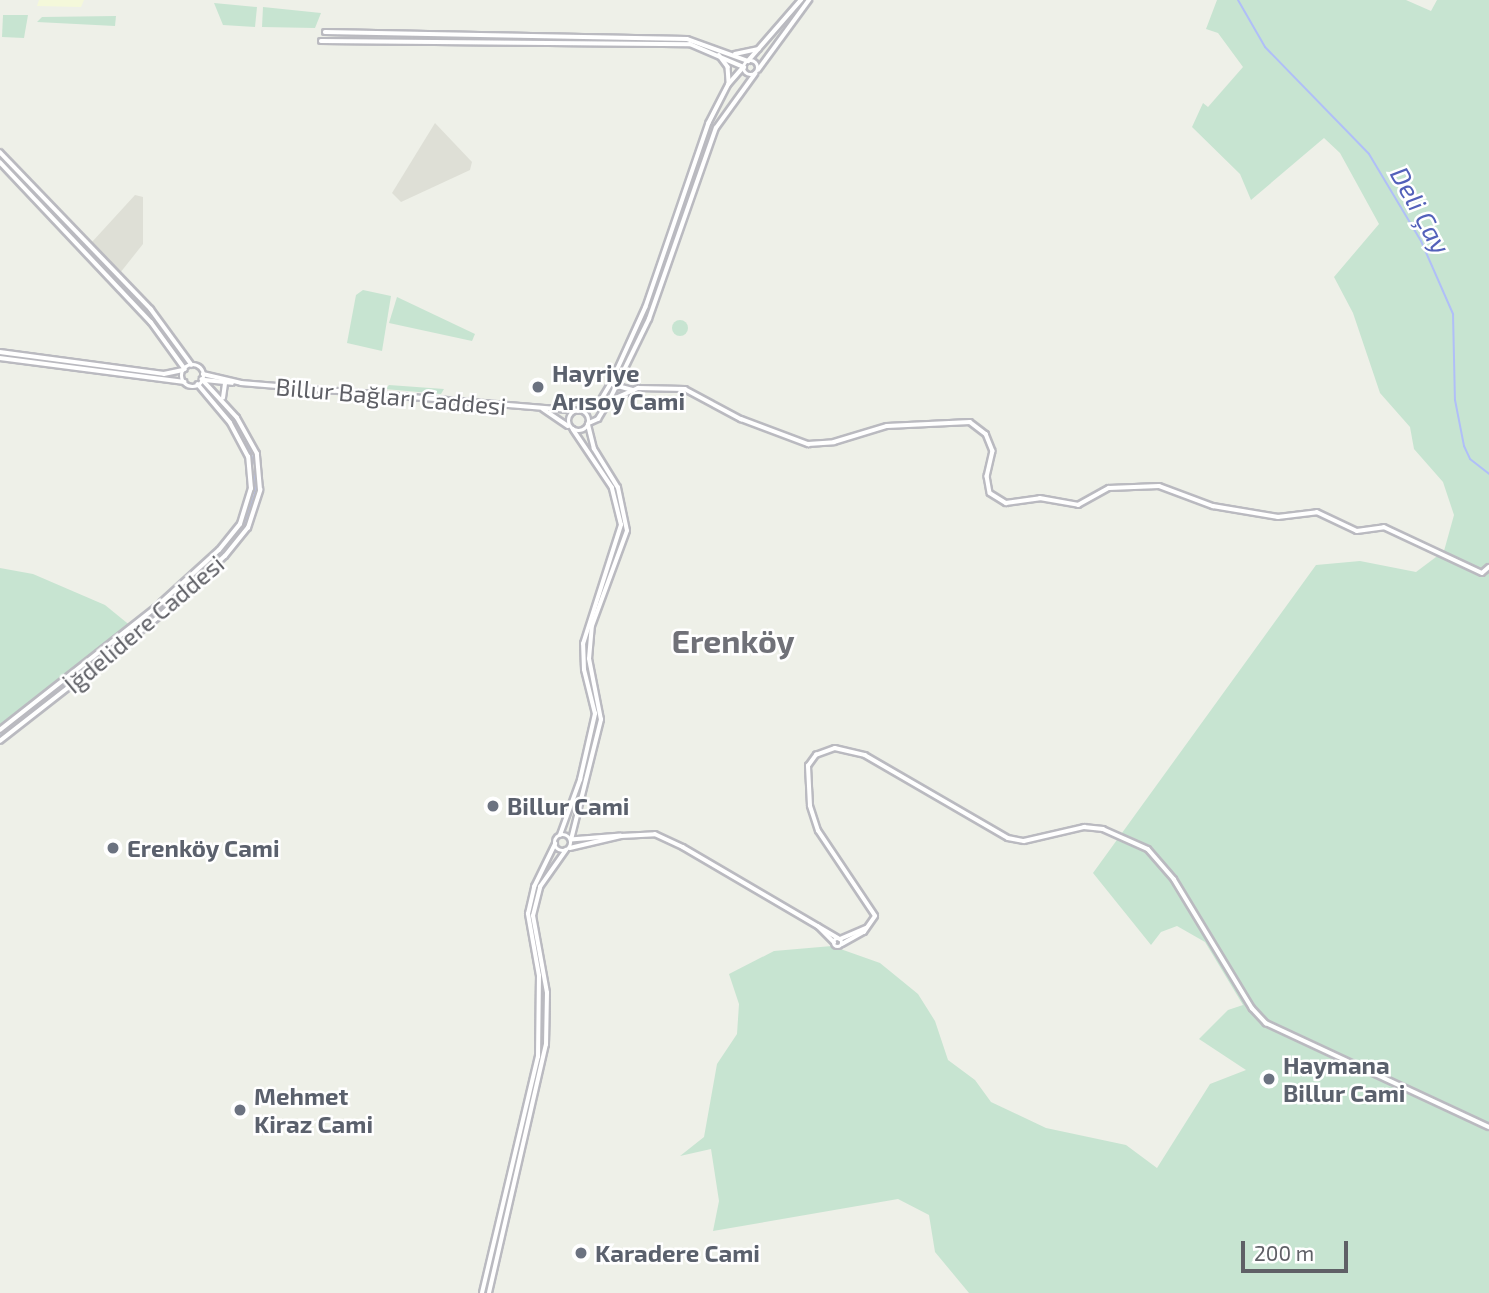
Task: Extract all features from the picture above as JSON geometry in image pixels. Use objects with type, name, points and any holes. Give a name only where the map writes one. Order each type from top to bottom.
[{"type":"street","points":[[572,429],[582,431],[598,419],[608,401],[646,307],[709,123],[729,84],[801,0]]},
{"type":"street","points":[[572,429],[569,417],[599,404],[614,385],[659,294],[716,128],[809,0]]},
{"type":"street","points":[[324,32],[687,39],[757,64],[757,72]]},
{"type":"street","points":[[321,41],[657,43],[700,46],[744,67],[746,73],[757,72]]},
{"type":"street","points":[[729,54],[747,54],[765,43]]},
{"type":"street","points":[[718,54],[728,67],[729,84]]},
{"type":"street","points":[[0,152],[157,316],[192,365],[172,373],[142,373]]},
{"type":"street","points":[[0,162],[180,358],[184,382]]},
{"type":"street","points":[[0,355],[142,373],[198,385],[203,378]]},
{"type":"street","points":[[172,373],[180,358]]},
{"type":"street","name":"İğdelidere Caddesi","points":[[0,741],[150,625],[244,534],[258,501],[260,468],[252,442],[228,405],[192,365]]},
{"type":"street","points":[[203,378],[241,383]]},
{"type":"street","points":[[203,378],[241,383]]},
{"type":"street","points":[[223,400],[221,388],[226,383]]},
{"type":"street","name":"Billur Bağları Caddesi","points":[[241,383],[580,411]]},
{"type":"street","name":"İğdelidere Caddesi","points":[[0,730],[144,618],[237,529],[250,496],[250,463],[242,442],[198,385]]},
{"type":"street","points":[[614,385],[633,390],[685,389],[741,419],[808,444],[834,442],[878,428],[970,422],[986,434],[993,452],[988,487],[1006,503],[1040,498],[1078,505],[1109,488],[1159,486],[1213,506],[1278,517],[1317,512],[1357,531],[1384,527],[1482,573],[1489,567]]},
{"type":"street","points":[[608,401],[633,390]]},
{"type":"street","points":[[216,406],[228,405]]},
{"type":"street","points":[[482,1293],[538,1057],[539,976],[528,914],[534,887],[560,835],[580,780],[595,714],[584,670],[583,644],[621,525],[612,488],[572,429],[542,407]]},
{"type":"street","points":[[489,1293],[546,1045],[547,993],[534,908],[540,887],[568,849],[601,720],[589,659],[592,626],[627,531],[618,488],[594,449],[589,424],[580,411]]},
{"type":"street","points":[[560,835],[571,840],[655,834],[817,925],[838,941],[866,928],[874,919],[873,910],[835,859],[810,806],[808,766],[816,755],[830,749],[865,755],[1008,838],[1024,841],[1084,827],[1103,829],[1148,849],[1174,879],[1247,1000],[1266,1023],[1489,1127]]},
{"type":"street","points":[[555,844],[568,849],[621,836]]},
{"type":"shaded area","points":[[1217,0],[1406,0],[1431,11],[1437,0],[1489,0],[1489,1293],[969,1293],[935,1252],[929,1215],[898,1199],[713,1231],[719,1201],[711,1149],[680,1156],[704,1137],[717,1064],[737,1034],[739,1004],[729,974],[774,951],[832,946],[880,963],[918,994],[935,1021],[948,1060],[975,1080],[991,1102],[1046,1128],[1126,1145],[1157,1168],[1210,1084],[1246,1070],[1199,1039],[1228,1010],[1243,1005],[1205,942],[1177,926],[1161,932],[1151,945],[1093,873],[1316,565],[1360,561],[1416,572],[1444,551],[1454,515],[1443,482],[1414,449],[1410,427],[1380,393],[1353,313],[1334,277],[1379,224],[1340,153],[1324,138],[1251,200],[1240,174],[1192,127],[1203,103],[1208,107],[1243,67],[1218,33],[1206,29]]},
{"type":"shaded area","points":[[214,3],[257,7],[255,27],[223,25]]},
{"type":"shaded area","points":[[263,7],[321,13],[315,28],[262,27]]},
{"type":"shaded area","points":[[3,15],[28,15],[24,38],[2,37]]},
{"type":"shaded area","points":[[116,16],[115,26],[37,22],[42,17]]},
{"type":"shaded area","points":[[435,123],[472,162],[470,170],[401,202],[392,193]]},
{"type":"shaded area","points":[[135,195],[143,197],[143,244],[120,273],[92,242]]},
{"type":"shaded area","points":[[363,290],[391,296],[382,351],[347,343],[356,295]]},
{"type":"shaded area","points":[[397,297],[475,334],[472,341],[389,323]]},
{"type":"shaded area","points":[[677,320],[683,320],[688,328],[686,334],[677,336],[672,331],[672,325]]},
{"type":"shaded area","points":[[389,385],[444,389],[441,394],[385,389]]},
{"type":"shaded area","points":[[0,568],[33,574],[105,605],[132,627],[0,729]]},
{"type":"sand","points":[[39,0],[84,0],[81,7],[37,6]]},
{"type":"waterway","name":"Deli Çay","points":[[1238,0],[1265,47],[1369,154],[1421,241],[1453,314],[1455,400],[1464,446],[1470,459],[1489,474]]},
{"type":"waterway","points":[[0,157],[179,350]]},
{"type":"waterway","points":[[45,701],[152,617],[224,552],[242,529],[255,494],[255,465],[244,436],[224,407]]},
{"type":"waterway","points":[[0,736],[38,706]]},
{"type":"place","name":"Hayriye Arısoy Cami","points":[[538,387]]},
{"type":"place","name":"Billur Cami","points":[[493,806]]},
{"type":"place","name":"Erenköy Cami","points":[[113,848]]},
{"type":"place","name":"Haymana Billur Cami","points":[[1269,1079]]},
{"type":"place","name":"Mehmet Kiraz Cami","points":[[240,1110]]},
{"type":"place","name":"Karadere Cami","points":[[581,1253]]},
{"type":"district","name":"Erenköy","points":[[733,640]]}]
